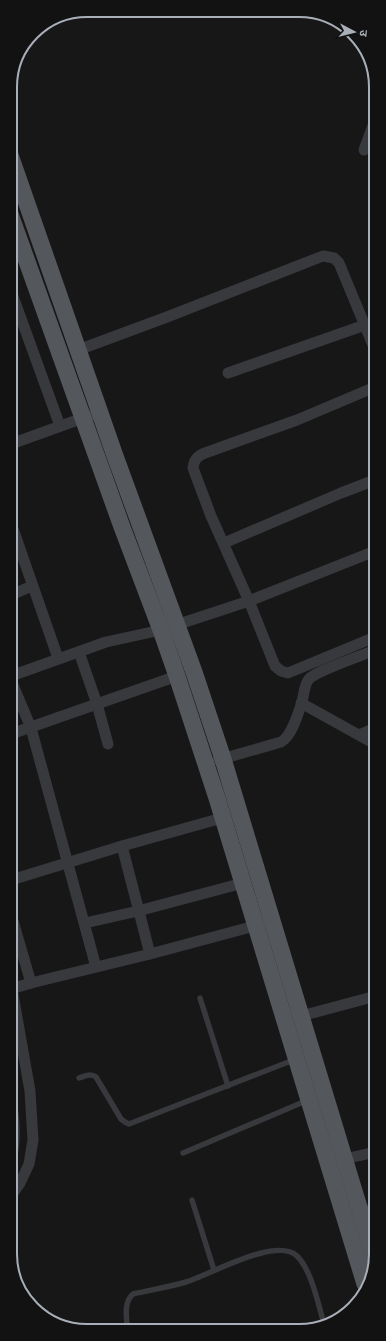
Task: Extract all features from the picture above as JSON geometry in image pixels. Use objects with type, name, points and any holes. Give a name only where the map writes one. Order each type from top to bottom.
[{"type":"main road","points":[[17,194],[78,350],[177,625],[223,759],[296,1059],[316,1096],[368,1210]]},
{"type":"main road","points":[[17,234],[122,527],[161,630],[206,764],[243,883],[264,923],[301,1016],[316,1096],[364,1281]]},
{"type":"street","points":[[364,150],[369,136]]},
{"type":"street","points":[[78,350],[323,256],[334,258],[339,263],[369,335]]},
{"type":"street","points":[[17,307],[60,426]]},
{"type":"street","points":[[228,373],[365,325]]},
{"type":"street","points":[[369,390],[297,420],[198,456],[193,461],[192,468],[275,666],[281,672],[288,673],[369,639]]},
{"type":"street","points":[[17,441],[100,413]]},
{"type":"street","points":[[224,543],[369,482]]},
{"type":"street","points":[[17,541],[58,658]]},
{"type":"street","points":[[17,674],[106,642],[161,630],[249,601],[369,553]]},
{"type":"street","points":[[17,592],[32,586]]},
{"type":"street","points":[[79,652],[97,704],[108,744]]},
{"type":"street","points":[[206,764],[286,740],[290,734],[301,703],[305,686],[312,676],[369,652]]},
{"type":"street","points":[[17,732],[177,676]]},
{"type":"street","points":[[17,694],[31,728],[96,967]]},
{"type":"street","points":[[301,703],[369,741]]},
{"type":"street","points":[[358,735],[369,730]]},
{"type":"street","points":[[17,878],[122,846],[222,818]]},
{"type":"street","points":[[122,846],[150,954]]},
{"type":"street","points":[[85,923],[138,911],[243,883]]},
{"type":"street","points":[[17,987],[150,954],[264,923]]},
{"type":"street","points":[[17,935],[31,983]]},
{"type":"street","points":[[301,1016],[369,998]]},
{"type":"street","points":[[17,1017],[30,1091],[33,1140],[29,1164],[17,1187]]},
{"type":"street","points":[[344,1159],[369,1154]]},
{"type":"lane","points":[[200,998],[228,1086]]},
{"type":"lane","points":[[78,1078],[89,1074],[94,1075],[122,1119],[129,1124],[296,1059]]},
{"type":"lane","points":[[183,1153],[316,1096]]},
{"type":"lane","points":[[192,1200],[214,1270]]},
{"type":"lane","points":[[126,1324],[126,1306],[128,1298],[133,1294],[187,1282],[214,1270],[267,1251],[286,1250],[297,1256],[308,1273],[323,1320]]}]
